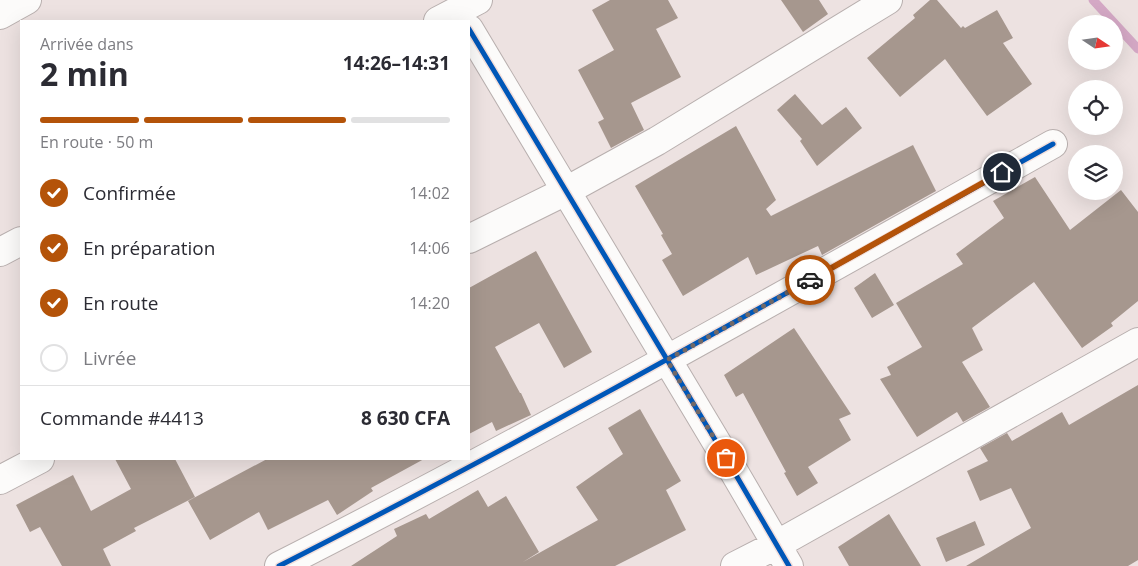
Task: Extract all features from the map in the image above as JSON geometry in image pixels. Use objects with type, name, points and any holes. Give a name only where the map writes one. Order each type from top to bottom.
[{"type":"street","points":[[0,15],[27,0]]},
{"type":"street","points":[[470,239],[566,191],[657,141],[888,0]]},
{"type":"street","points":[[470,32],[726,458],[782,555]]},
{"type":"street","points":[[280,566],[368,521],[667,360],[1053,144]]},
{"type":"street","points":[[0,252],[20,242]]},
{"type":"street","points":[[735,566],[782,555],[1138,342]]},
{"type":"street","points":[[0,480],[38,460]]},
{"type":"building","points":[[610,0],[668,0],[678,18],[656,29],[681,77],[631,103],[644,130],[611,148],[598,122],[604,119],[578,70],[614,50],[592,10]]},
{"type":"building","points":[[781,0],[819,0],[828,14],[803,32]]},
{"type":"building","points":[[930,0],[937,0],[961,28],[963,26],[965,28],[997,10],[1013,38],[1003,43],[1032,84],[987,116],[945,59],[900,97],[867,58],[915,18],[913,15]]},
{"type":"building","points":[[795,94],[822,125],[846,107],[862,128],[817,166],[800,141],[802,139],[777,110]]},
{"type":"building","points":[[736,126],[776,200],[766,209],[771,216],[913,145],[936,191],[822,255],[818,246],[756,275],[748,257],[683,296],[662,260],[672,254],[661,235],[663,234],[635,186]]},
{"type":"building","points":[[1035,177],[1070,230],[1108,200],[1123,200],[1123,193],[1138,212],[1138,301],[1111,323],[1113,326],[1082,348],[1034,282],[972,328],[983,350],[962,362],[990,407],[963,422],[957,412],[917,437],[880,379],[891,375],[887,367],[922,347],[896,303],[963,264],[956,254],[1004,218],[993,201]]},
{"type":"building","points":[[536,251],[592,352],[564,368],[539,323],[495,347],[531,415],[496,431],[492,422],[470,433],[470,287]]},
{"type":"building","points":[[875,273],[894,305],[872,318],[854,288]]},
{"type":"building","points":[[794,328],[851,414],[839,419],[851,440],[808,467],[818,483],[797,496],[743,393],[736,397],[724,375]]},
{"type":"building","points":[[1138,385],[1138,560],[1128,566],[966,566],[1031,528],[1011,488],[980,501],[967,471],[988,461],[980,448],[1007,433],[1012,441],[1062,412],[1069,425]]},
{"type":"building","points":[[640,409],[681,481],[666,490],[686,530],[615,566],[351,566],[397,536],[394,529],[426,514],[429,519],[478,490],[488,507],[506,496],[539,552],[523,562],[598,520],[576,487],[623,454],[608,428]]},
{"type":"building","points":[[116,460],[176,460],[195,497],[134,528],[136,531],[103,549],[111,566],[62,566],[40,527],[30,532],[16,505],[73,475],[91,511],[131,489]]},
{"type":"building","points":[[265,460],[422,460],[371,488],[373,491],[337,515],[328,500],[268,530],[259,512],[210,540],[188,501]]},
{"type":"building","points":[[889,514],[921,566],[849,566],[838,547]]},
{"type":"building","points":[[975,521],[985,545],[946,562],[936,538]]},
{"type":"waterway","points":[[1093,0],[1138,49]]},
{"type":"cycle path","points":[[470,31],[789,566]]},
{"type":"cycle path","points":[[279,566],[572,412],[1053,144]]},
{"type":"way so far","points":[[726,458],[667,360],[810,280]]},
{"type":"route","points":[[810,280],[1002,172]]}]
